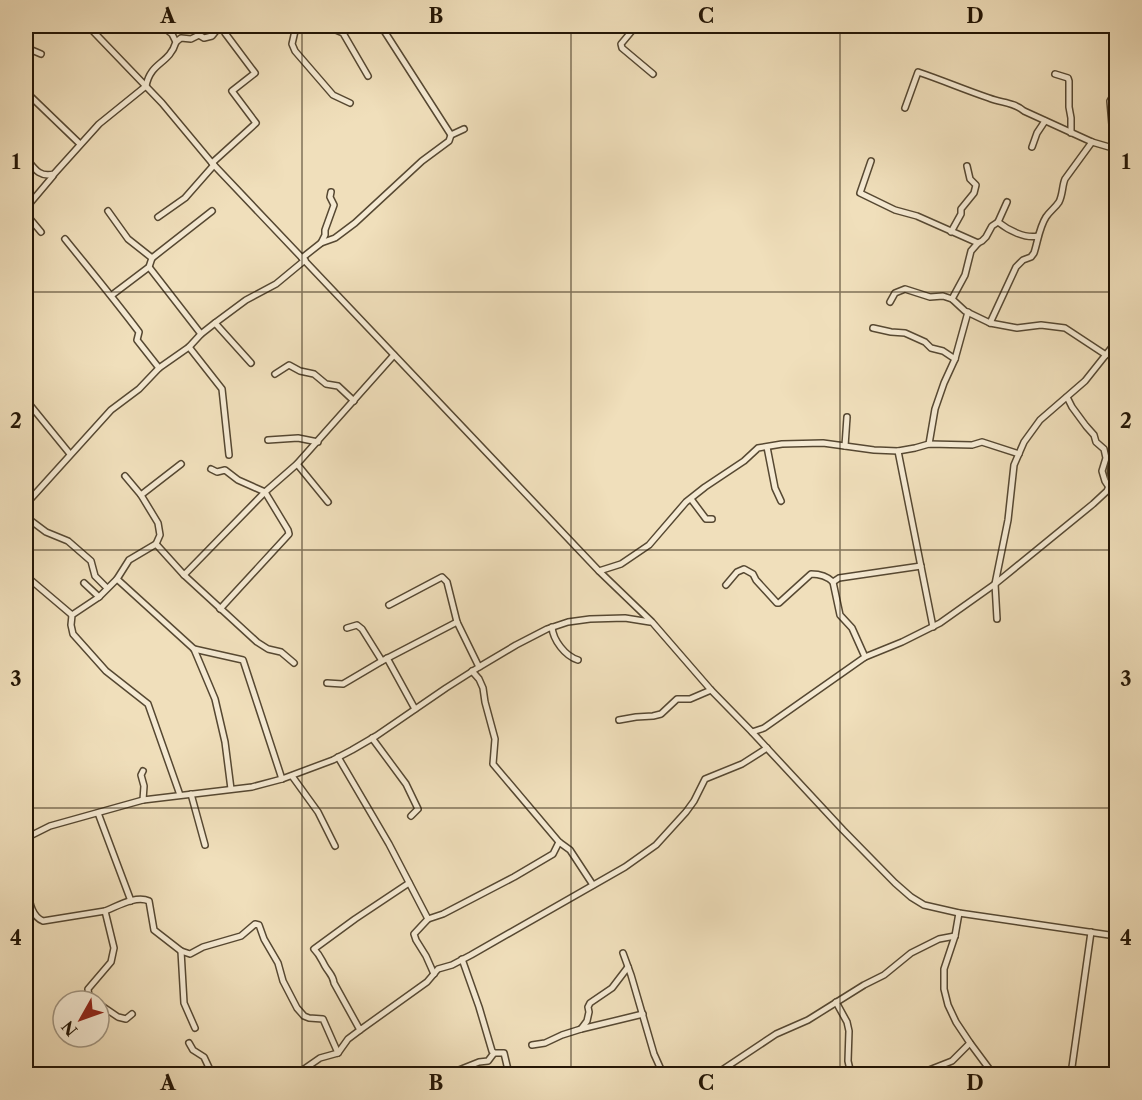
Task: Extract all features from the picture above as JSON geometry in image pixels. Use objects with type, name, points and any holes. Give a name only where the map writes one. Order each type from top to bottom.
[{"type":"street","points":[[88,26],[162,103],[213,164],[599,571],[652,622],[711,690],[895,884],[924,905],[959,913],[1116,936]]},
{"type":"street","points":[[162,26],[172,34],[176,42]]},
{"type":"street","points":[[41,232],[26,214],[26,208],[80,144],[99,124],[146,86],[152,69],[166,59],[173,51],[176,42],[181,38],[191,39],[199,35],[204,38],[212,36],[221,26],[255,72],[232,91],[256,123],[213,164],[185,198],[158,217]]},
{"type":"street","points":[[292,26],[295,32],[292,44],[295,51],[333,95],[350,103]]},
{"type":"street","points":[[332,26],[344,33],[368,76]]},
{"type":"street","points":[[381,26],[452,135]]},
{"type":"street","points":[[636,26],[623,41],[622,48],[653,74]]},
{"type":"street","points":[[26,50],[27,48],[41,54]]},
{"type":"street","points":[[905,108],[918,72],[991,99],[1019,106],[1024,111],[1071,133],[1115,148],[1110,101],[1116,91]]},
{"type":"street","points":[[1055,74],[1068,78],[1069,81],[1071,133]]},
{"type":"street","points":[[26,92],[80,144]]},
{"type":"street","points":[[1032,147],[1045,121]]},
{"type":"street","points":[[321,243],[335,238],[355,223],[422,161],[449,141],[452,135],[464,129]]},
{"type":"street","points":[[990,323],[1016,267],[1034,253],[1047,214],[1058,203],[1065,179],[1092,142]]},
{"type":"street","points":[[26,158],[38,173],[47,176],[54,174]]},
{"type":"street","points":[[871,161],[860,193],[895,210],[917,216],[978,243]]},
{"type":"street","points":[[951,232],[961,214],[961,209],[974,193],[976,185],[970,179],[966,166]]},
{"type":"street","points":[[26,504],[111,410],[139,389],[159,368],[189,347],[215,323],[246,300],[276,284],[321,243],[334,205],[330,197],[331,192]]},
{"type":"street","points":[[952,299],[965,275],[971,251],[998,222],[1007,202]]},
{"type":"street","points":[[108,211],[128,239],[152,258]]},
{"type":"street","points":[[111,295],[149,267],[152,258],[212,211]]},
{"type":"street","points":[[998,222],[1024,236],[1038,236]]},
{"type":"street","points":[[65,239],[139,332],[137,340],[159,368]]},
{"type":"street","points":[[149,267],[201,334]]},
{"type":"street","points":[[890,302],[895,293],[905,289],[930,297],[943,296],[952,299],[968,312],[990,323],[1017,328],[1041,325],[1065,328],[1106,355]]},
{"type":"street","points":[[929,444],[935,408],[955,359],[968,312]]},
{"type":"street","points":[[215,323],[251,363]]},
{"type":"street","points":[[873,328],[905,333],[955,359]]},
{"type":"street","points":[[997,618],[995,584],[1008,520],[1014,465],[1028,436],[1040,420],[1085,381],[1116,342]]},
{"type":"street","points":[[189,347],[222,388],[230,455]]},
{"type":"street","points":[[184,575],[265,492],[318,442],[394,355]]},
{"type":"street","points":[[275,374],[289,364],[300,371],[314,374],[326,384],[338,386],[354,401]]},
{"type":"street","points":[[1067,397],[1094,435],[1096,442],[1104,449],[1106,458],[1102,471],[1105,481],[1112,485]]},
{"type":"street","points":[[26,400],[70,454]]},
{"type":"street","points":[[844,446],[847,417]]},
{"type":"street","points":[[752,732],[764,728],[865,657],[933,627],[995,584],[1093,504],[1112,485],[1111,463],[1116,423]]},
{"type":"street","points":[[268,440],[298,438],[318,442]]},
{"type":"street","points":[[599,571],[621,564],[649,545],[691,499],[744,461],[758,448],[796,443],[898,451],[929,444],[972,445],[982,442],[1019,454]]},
{"type":"street","points":[[767,447],[775,488],[781,501]]},
{"type":"street","points":[[898,451],[933,627]]},
{"type":"street","points":[[141,495],[182,464]]},
{"type":"street","points":[[297,464],[328,501]]},
{"type":"street","points":[[211,469],[217,472],[225,470],[238,480],[265,492],[289,534],[220,609]]},
{"type":"street","points":[[125,476],[141,495],[158,523],[160,535],[156,544],[129,560],[117,579],[99,597],[72,615],[70,625],[73,634],[106,671],[148,704],[180,795]]},
{"type":"street","points":[[691,499],[706,519],[712,519]]},
{"type":"street","points":[[26,517],[46,532],[68,541],[91,561],[95,576],[107,588]]},
{"type":"street","points":[[156,544],[184,575],[257,642],[268,649],[281,652],[294,663]]},
{"type":"street","points":[[833,582],[839,578],[921,566]]},
{"type":"street","points":[[726,585],[737,572],[744,569],[750,571],[779,603],[811,574],[829,578],[833,582],[840,615],[852,628],[865,657]]},
{"type":"street","points":[[26,576],[72,615]]},
{"type":"street","points":[[389,605],[442,577],[447,582],[457,622],[479,667]]},
{"type":"street","points":[[117,579],[194,649],[215,699],[225,742],[231,789]]},
{"type":"street","points":[[84,583],[99,597]]},
{"type":"street","points":[[26,838],[50,826],[143,800],[252,787],[282,780],[317,767],[372,738],[472,671],[552,627],[568,622],[608,618],[652,622]]},
{"type":"street","points":[[327,683],[343,684],[384,659],[457,622]]},
{"type":"street","points":[[346,628],[357,625],[362,629],[415,709]]},
{"type":"street","points":[[552,627],[561,647],[572,658],[578,660]]},
{"type":"street","points":[[194,649],[243,660],[282,780]]},
{"type":"street","points":[[472,671],[483,688],[495,739],[493,764],[559,842],[570,850],[593,885]]},
{"type":"street","points":[[619,720],[661,714],[677,699],[690,699],[711,690]]},
{"type":"street","points":[[759,740],[764,728]]},
{"type":"street","points":[[372,738],[406,784],[418,809],[411,816]]},
{"type":"street","points":[[297,1074],[320,1058],[338,1053],[348,1039],[427,982],[438,969],[462,960],[625,867],[656,845],[686,812],[705,779],[742,764],[767,748]]},
{"type":"street","points":[[338,757],[389,843],[428,919]]},
{"type":"street","points":[[143,771],[141,775],[144,786],[143,800]]},
{"type":"street","points":[[292,776],[318,812],[335,846]]},
{"type":"street","points":[[191,794],[205,845]]},
{"type":"street","points":[[98,813],[131,901]]},
{"type":"street","points":[[434,974],[414,934],[428,919],[443,914],[524,872],[553,854],[559,842]]},
{"type":"street","points":[[360,1030],[344,1004],[333,976],[314,949],[410,883]]},
{"type":"street","points":[[26,885],[36,918],[44,921],[105,911],[140,898],[150,900],[154,930],[181,951],[190,954],[203,947],[241,936],[257,924],[278,963],[283,981],[297,1008],[304,1016],[323,1019],[338,1053]]},
{"type":"street","points":[[88,989],[111,962],[114,948],[105,911]]},
{"type":"street","points":[[959,913],[955,936],[944,969],[944,989],[956,1022],[969,1044],[993,1074]]},
{"type":"street","points":[[1071,1074],[1091,932]]},
{"type":"street","points":[[716,1074],[776,1034],[807,1020],[884,975],[917,950],[939,939],[955,936]]},
{"type":"street","points":[[181,951],[184,1003],[195,1028]]},
{"type":"street","points":[[623,952],[654,1054],[663,1074]]},
{"type":"street","points":[[462,960],[480,1006],[494,1053]]},
{"type":"street","points":[[581,1029],[587,1021],[590,1003],[612,988],[628,967]]},
{"type":"street","points":[[836,1002],[849,1031],[848,1061],[851,1074]]},
{"type":"street","points":[[111,1012],[126,1019],[132,1014]]},
{"type":"street","points":[[531,1045],[545,1043],[581,1029],[643,1014]]},
{"type":"street","points":[[189,1043],[193,1050],[204,1057],[212,1074]]},
{"type":"street","points":[[919,1074],[952,1061],[969,1044]]},
{"type":"street","points":[[436,1074],[488,1061],[494,1053]]},
{"type":"street","points":[[494,1053],[504,1053],[509,1074]]}]
